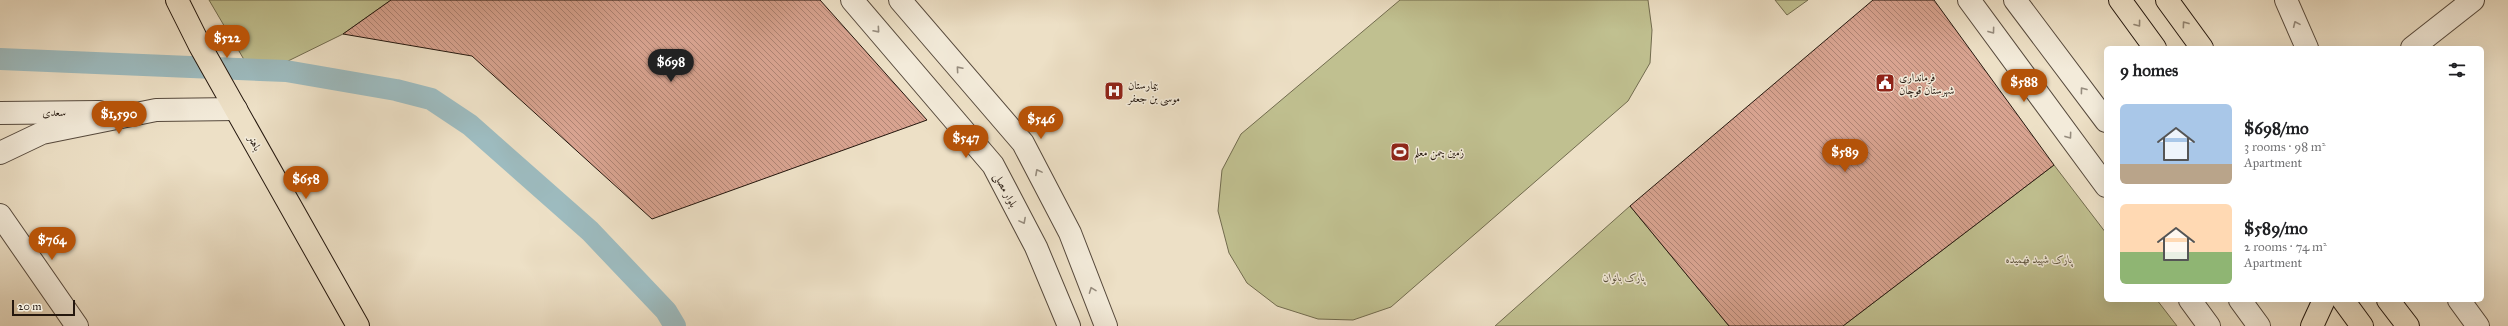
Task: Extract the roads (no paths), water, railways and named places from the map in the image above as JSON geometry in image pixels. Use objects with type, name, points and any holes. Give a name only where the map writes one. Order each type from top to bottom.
[{"type":"main road","name":"باهنر","points":[[164,0],[199,44]]},
{"type":"main road","name":"باهنر","points":[[177,0],[199,44],[358,326]]},
{"type":"main road","points":[[2120,0],[2154,46]]},
{"type":"main road","points":[[2167,0],[2201,46]]},
{"type":"main road","points":[[2312,326],[2323,302]]},
{"type":"main road","points":[[2344,302],[2362,326]]},
{"type":"main road","points":[[2390,302],[2408,326]]},
{"type":"street","name":"بلوار مصلی","points":[[852,0],[993,164],[1036,247],[1069,326]]},
{"type":"street","points":[[900,0],[1023,143],[1070,233],[1106,326]]},
{"type":"street","points":[[1969,0],[2104,183]]},
{"type":"street","points":[[2015,0],[2104,118]]},
{"type":"street","points":[[2286,0],[2306,46]]},
{"type":"street","points":[[2415,46],[2473,0]]},
{"type":"street","points":[[0,153],[42,133],[156,110],[236,109]]},
{"type":"street","name":"سعدی","points":[[0,113],[156,110]]},
{"type":"street","points":[[0,215],[77,326]]},
{"type":"street","points":[[2191,302],[2209,326]]},
{"type":"street","points":[[2241,302],[2259,326]]},
{"type":"street","points":[[2460,302],[2478,326]]},
{"type":"waterway","points":[[0,59],[286,71],[396,90],[431,99],[470,125],[590,231],[666,311],[675,326]]},
{"type":"place","name":"فرمانداری شهرستان قوچان","points":[[1885,83]]},
{"type":"place","name":"بیمارستان موسی بن جعفر","points":[[1114,91]]},
{"type":"place","name":"زمین چمن معلم","points":[[1400,152]]},
{"type":"park label","name":"پارک شهید فهمیده","points":[[2039,259]]},
{"type":"park label","name":"پارک بانوان","points":[[1624,277]]}]
